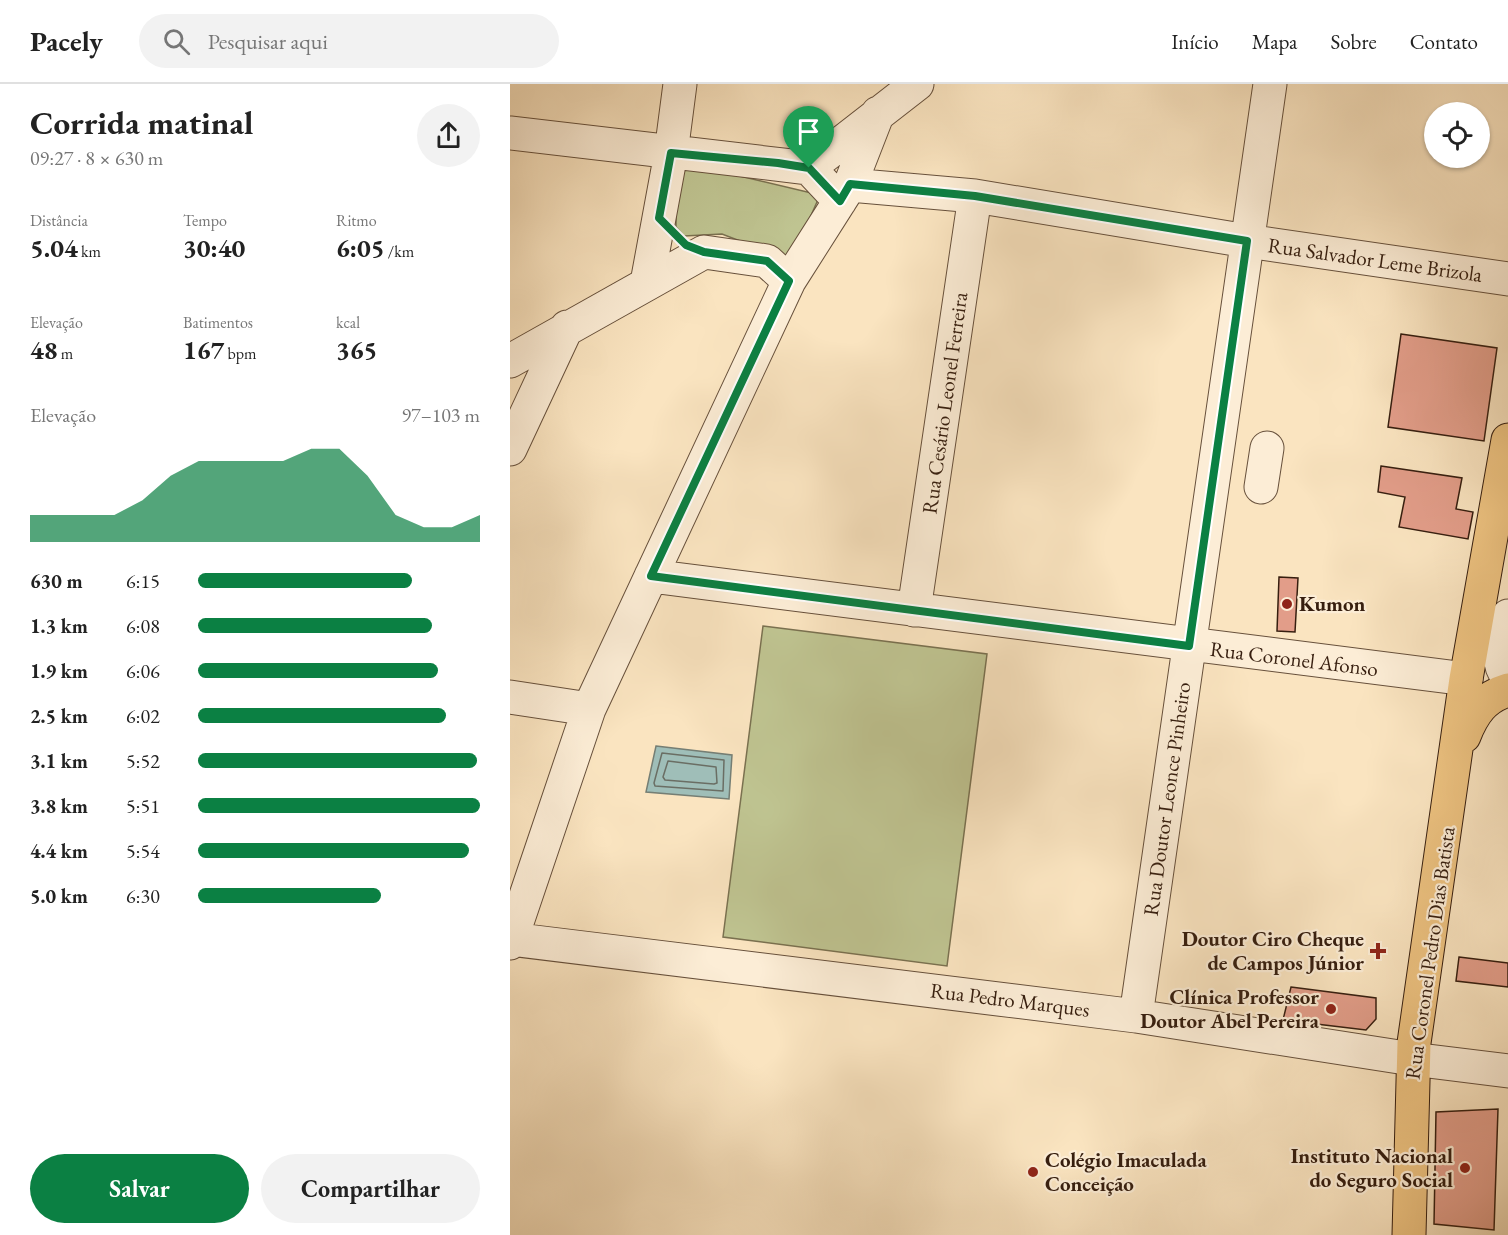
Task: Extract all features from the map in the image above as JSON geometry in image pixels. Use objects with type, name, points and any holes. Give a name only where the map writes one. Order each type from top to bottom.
[{"type":"main road","points":[[1466,679],[1508,440]]},
{"type":"main road","name":"Rua Coronel Afonso","points":[[1466,679],[1508,684]]},
{"type":"main road","name":"Rua Coronel Pedro Dias Batista","points":[[1409,1235],[1413,1059],[1449,815],[1466,679]]},
{"type":"main road","points":[[1456,760],[1476,712],[1485,700],[1508,690]]},
{"type":"street","points":[[646,283],[671,153],[680,84]]},
{"type":"street","points":[[809,168],[917,84]]},
{"type":"street","name":"Rua Doutor Leonce Pinheiro","points":[[1136,1016],[1270,84]]},
{"type":"street","points":[[510,940],[589,709],[789,281],[845,193],[878,113]]},
{"type":"street","points":[[510,133],[809,168],[845,193]]},
{"type":"street","name":"Rua Salvador Leme Brizola","points":[[845,193],[975,196],[1247,241],[1508,279]]},
{"type":"street","name":"Rua Cesário Leonel Ferreira","points":[[914,610],[975,196]]},
{"type":"street","points":[[659,218],[686,245],[704,252],[767,261],[789,281]]},
{"type":"street","points":[[510,361],[704,252]]},
{"type":"street","points":[[510,449],[567,327]]},
{"type":"street","points":[[1261,487],[1267,448]]},
{"type":"street","name":"Rua Coronel Afonso","points":[[651,576],[1189,646],[1466,679]]},
{"type":"street","points":[[1508,616],[1499,660],[1508,677]]},
{"type":"street","points":[[510,697],[589,709]]},
{"type":"street","name":"Rua Pedro Marques","points":[[510,940],[1136,1016],[1413,1059],[1508,1071]]},
{"type":"green space","points":[[676,161],[820,195],[788,268],[740,241],[722,234],[684,236],[676,227]]},
{"type":"green space","points":[[763,626],[987,654],[947,966],[723,937]]},
{"type":"water","points":[[656,746],[732,755],[729,799],[646,792]]},
{"type":"building","points":[[1401,334],[1497,348],[1484,441],[1388,427]]},
{"type":"building","points":[[1381,466],[1462,478],[1456,509],[1473,512],[1468,539],[1399,527],[1405,497],[1378,492]]},
{"type":"building","name":"Kumon","points":[[1279,577],[1298,578],[1295,632],[1277,631]]},
{"type":"building","points":[[1459,957],[1508,963],[1508,987],[1456,981]]},
{"type":"building","name":"Clínica Professor Doutor Abel Pereira","points":[[1291,987],[1376,998],[1376,1019],[1366,1030],[1283,1020]]},
{"type":"building","name":"Instituto Nacional do Seguro Social","points":[[1498,1109],[1494,1230],[1434,1224],[1436,1112]]},
{"type":"place","name":"Kumon","points":[[1287,604]]},
{"type":"place","name":"Doutor Ciro Cheque de Campos Júnior","points":[[1378,951]]},
{"type":"place","name":"Clínica Professor Doutor Abel Pereira","points":[[1331,1009]]},
{"type":"place","name":"Instituto Nacional do Seguro Social","points":[[1465,1168]]},
{"type":"place","name":"Colégio Imaculada Conceição","points":[[1033,1172]]},
{"type":"route","points":[[671,153],[809,168],[840,201],[850,184],[975,196],[1247,241],[1189,646],[651,576],[789,281],[767,261],[704,252],[686,245],[675,236],[659,218],[671,153]]}]
